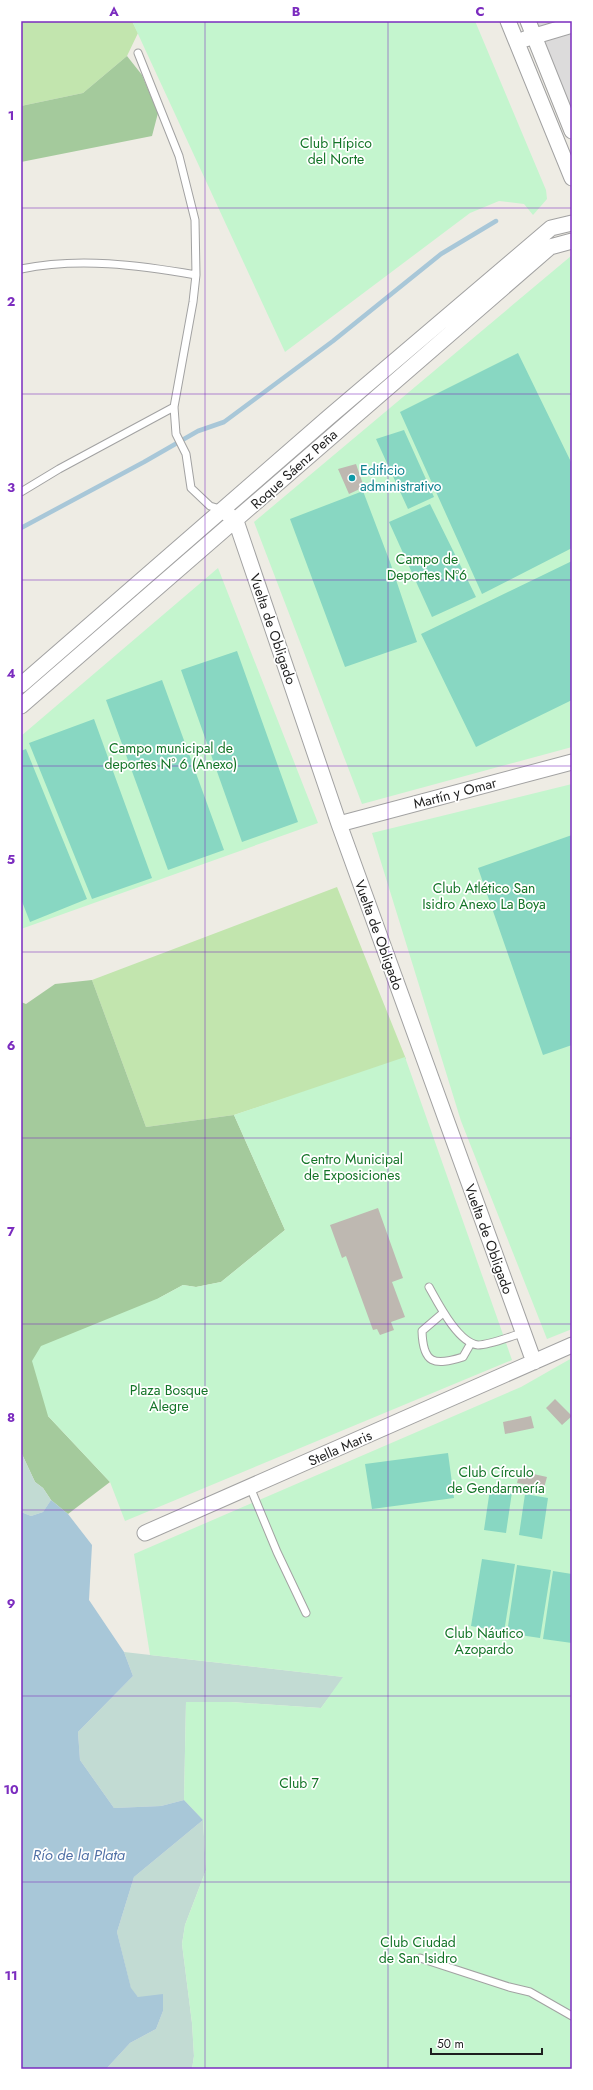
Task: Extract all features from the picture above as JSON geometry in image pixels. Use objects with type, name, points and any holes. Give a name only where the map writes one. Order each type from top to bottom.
[{"type":"street","points":[[508,21],[572,178]]},
{"type":"street","points":[[528,21],[572,132]]},
{"type":"street","points":[[517,41],[572,25]]},
{"type":"street","name":"Roque Sáenz Peña","points":[[21,685],[551,228],[572,223]]},
{"type":"street","name":"Roque Sáenz Peña","points":[[21,706],[550,247],[572,241]]},
{"type":"street","points":[[223,510],[236,521]]},
{"type":"street","name":"Vuelta de Obligado","points":[[236,521],[339,824],[534,1362]]},
{"type":"street","name":"Martín y Omar","points":[[339,824],[572,762]]},
{"type":"street","name":"Stella Maris","points":[[145,1533],[572,1345]]},
{"type":"lane","points":[[138,53],[180,156],[195,220],[196,275],[193,302],[174,407],[176,434],[186,454],[192,488],[210,506],[223,510]]},
{"type":"lane","points":[[21,269],[48,263],[134,265],[196,275]]},
{"type":"lane","points":[[22,491],[59,469],[174,407]]},
{"type":"lane","points":[[429,1287],[443,1313],[457,1331],[472,1343],[479,1345],[523,1333]]},
{"type":"lane","points":[[443,1313],[422,1331],[422,1345],[425,1355],[432,1360],[445,1363],[463,1357],[472,1343]]},
{"type":"lane","points":[[250,1487],[277,1552],[306,1613]]},
{"type":"lane","points":[[420,1958],[509,1987],[530,1992],[572,2016]]},
{"type":"shaded area","points":[[535,21],[572,21],[572,112]]},
{"type":"shaded area","points":[[21,1452],[35,1482],[43,1488],[51,1500],[43,1512],[31,1516],[21,1512]]},
{"type":"shaded area","points":[[124,1652],[344,1677],[321,1708],[231,1702],[186,1702],[184,1800],[161,1806],[114,1808],[80,1760],[78,1732],[133,1676]]},
{"type":"shaded area","points":[[203,1820],[206,1870],[185,1925],[182,1944],[192,2023],[194,2056],[192,2069],[106,2069],[130,2043],[156,2029],[163,2011],[162,2004],[138,1997],[131,1989],[117,1932],[134,1877]]},
{"type":"green space","points":[[21,21],[132,21],[138,33],[127,56],[83,93],[21,106]]},
{"type":"green space","name":"Club Hípico del Norte","points":[[132,21],[475,21],[546,190],[547,199],[533,215],[524,204],[499,201],[470,213],[285,352]]},
{"type":"green space","points":[[127,56],[142,75],[158,113],[152,136],[21,162],[21,106],[83,93]]},
{"type":"green space","name":"Campo de Deportes Nº6","points":[[571,256],[572,747],[362,804],[254,522]]},
{"type":"green space","points":[[518,353],[572,464],[572,548],[482,594],[400,412]]},
{"type":"green space","points":[[404,430],[434,497],[408,509],[376,439]]},
{"type":"green space","points":[[363,491],[390,562],[417,642],[345,667],[290,519]]},
{"type":"green space","points":[[430,504],[476,597],[432,617],[389,522]]},
{"type":"green space","points":[[572,561],[572,700],[476,747],[421,634]]},
{"type":"green space","name":"Campo municipal de deportes N° 6 (Anexo)","points":[[218,568],[318,823],[21,929],[21,736]]},
{"type":"green space","points":[[237,651],[298,822],[242,842],[181,670]]},
{"type":"green space","points":[[162,680],[224,850],[168,870],[106,700]]},
{"type":"green space","points":[[94,719],[152,878],[92,899],[29,743]]},
{"type":"green space","points":[[26,749],[87,899],[30,922],[21,899],[21,751]]},
{"type":"green space","name":"Club Atlético San Isidro Anexo La Boya","points":[[572,784],[572,1329],[547,1339],[461,1121],[372,833]]},
{"type":"green space","points":[[572,835],[572,1045],[543,1055],[478,868]]},
{"type":"green space","points":[[337,887],[406,1059],[234,1115],[146,1127],[92,980]]},
{"type":"green space","points":[[92,980],[146,1127],[234,1115],[285,1230],[221,1282],[196,1287],[183,1285],[159,1298],[48,1416],[110,1482],[68,1514],[51,1500],[43,1488],[35,1482],[21,1452],[21,1002],[26,1004],[55,984]]},
{"type":"green space","points":[[405,1057],[512,1360],[125,1521],[110,1482],[48,1416],[32,1361],[41,1346],[159,1298],[183,1285],[196,1287],[221,1282],[285,1230],[234,1115]]},
{"type":"green space","points":[[572,1358],[572,2069],[192,2069],[194,2056],[192,2023],[182,1944],[185,1925],[206,1870],[203,1820],[184,1800],[186,1702],[231,1702],[321,1708],[343,1677],[150,1655],[134,1554],[521,1387]]},
{"type":"green space","points":[[448,1453],[454,1498],[372,1509],[365,1464]]},
{"type":"green space","points":[[490,1489],[512,1492],[506,1533],[484,1530]]},
{"type":"green space","points":[[525,1494],[548,1498],[542,1539],[519,1535]]},
{"type":"green space","points":[[482,1559],[515,1564],[504,1632],[471,1626]]},
{"type":"green space","points":[[517,1565],[551,1570],[540,1638],[507,1633]]},
{"type":"green space","points":[[553,1571],[572,1574],[572,1643],[543,1639]]},
{"type":"water","name":"Río de la Plata","points":[[51,1500],[68,1514],[92,1545],[89,1600],[124,1652],[133,1676],[78,1732],[80,1760],[114,1808],[161,1806],[184,1800],[203,1820],[134,1877],[117,1932],[131,1988],[138,1997],[163,1994],[163,2011],[156,2029],[130,2043],[106,2069],[21,2069],[21,1512],[31,1516],[43,1512]]},
{"type":"building","name":"Edificio administrativo","points":[[356,464],[364,487],[349,494],[338,469]]},
{"type":"building","points":[[378,1208],[403,1278],[392,1282],[405,1317],[391,1322],[394,1330],[380,1335],[377,1329],[373,1330],[346,1256],[342,1258],[330,1225]]},
{"type":"building","points":[[555,1399],[572,1416],[562,1425],[546,1408]]},
{"type":"building","points":[[531,1416],[534,1428],[505,1434],[503,1422]]},
{"type":"building","points":[[520,1471],[547,1477],[544,1488],[517,1483]]},
{"type":"waterway","points":[[21,528],[144,462],[198,431],[224,422],[333,341],[441,254],[496,221]]},
{"type":"place","name":"Edificio administrativo","points":[[352,478]]},
{"type":"park label","name":"Centro Municipal de Exposiciones","points":[[352,1168]]},
{"type":"park label","name":"Plaza Bosque Alegre","points":[[169,1398]]},
{"type":"park label","name":"Club Círculo de Gendarmería","points":[[496,1480]]},
{"type":"park label","name":"Club Náutico Azopardo","points":[[484,1642]]},
{"type":"park label","name":"Club 7","points":[[299,1783]]},
{"type":"park label","name":"Club Ciudad de San Isidro","points":[[418,1950]]}]
